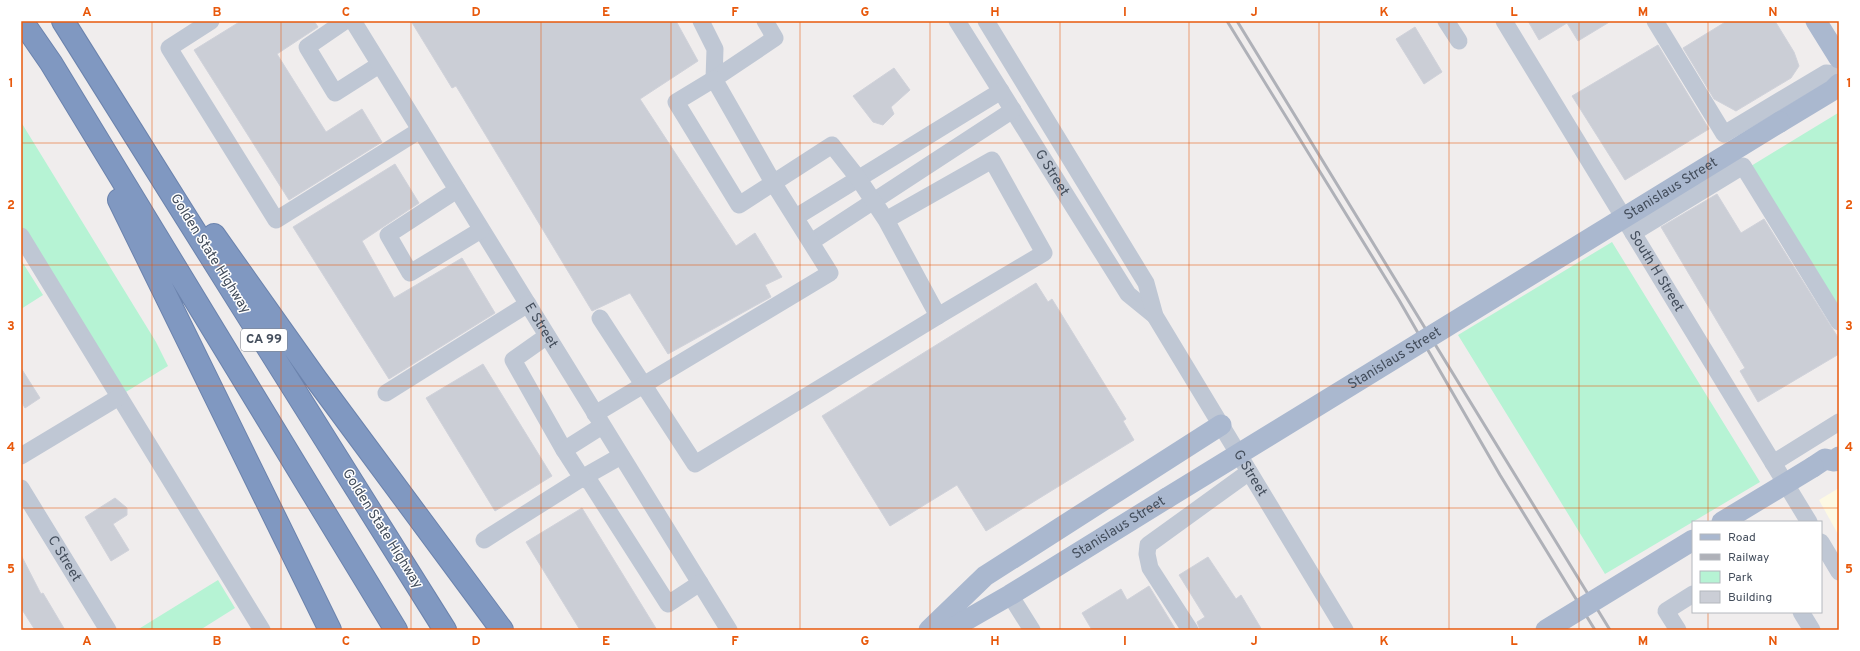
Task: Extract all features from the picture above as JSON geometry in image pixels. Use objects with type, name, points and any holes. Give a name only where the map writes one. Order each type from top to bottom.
[{"type":"highway","name":"CA 99","points":[[22,21],[51,63],[396,630]]},
{"type":"highway","name":"Golden State Highway","points":[[63,21],[445,630]]},
{"type":"highway","points":[[82,51],[316,379],[502,630]]},
{"type":"highway","points":[[51,63],[202,366],[330,630]]},
{"type":"main road","points":[[1816,21],[1839,58]]},
{"type":"main road","name":"Stanislaus Street","points":[[949,630],[1010,595],[1833,90],[1839,84]]},
{"type":"main road","points":[[929,630],[985,576],[1221,425]]},
{"type":"main road","points":[[1724,521],[1816,472],[1832,469],[1836,459]]},
{"type":"main road","points":[[1747,521],[1816,472]]},
{"type":"main road","points":[[1546,630],[1692,541]]},
{"type":"main road","points":[[1570,630],[1692,555]]},
{"type":"street","points":[[211,21],[169,48],[276,220],[420,130]]},
{"type":"street","points":[[345,21],[307,47],[335,93],[379,65]]},
{"type":"street","name":"E Street","points":[[353,21],[728,630]]},
{"type":"street","points":[[564,450],[644,384],[830,273],[774,184],[714,79],[715,49],[701,21]]},
{"type":"street","points":[[765,21],[775,38],[714,79],[676,102],[739,206],[832,145],[858,178],[886,220],[938,316]]},
{"type":"street","name":"G Street","points":[[958,21],[1128,294],[1155,316]]},
{"type":"street","name":"G Street","points":[[986,21],[1146,283],[1155,316],[1345,630]]},
{"type":"street","points":[[1446,21],[1459,41]]},
{"type":"street","name":"South H Street","points":[[1504,21],[1807,521]]},
{"type":"street","points":[[1655,21],[1724,134],[1826,73],[1839,74]]},
{"type":"street","points":[[796,217],[1001,91]]},
{"type":"street","points":[[811,242],[1013,110]]},
{"type":"street","points":[[600,318],[695,464],[1044,253],[992,160],[886,220]]},
{"type":"street","points":[[1633,233],[1743,166],[1839,322]]},
{"type":"street","points":[[456,190],[388,235],[410,273],[481,230]]},
{"type":"street","points":[[21,236],[262,630]]},
{"type":"street","points":[[386,393],[528,304]]},
{"type":"street","points":[[547,336],[513,360],[564,450],[582,478],[590,482],[668,604],[700,584]]},
{"type":"street","points":[[21,456],[119,397]]},
{"type":"street","points":[[1773,463],[1839,422]]},
{"type":"street","points":[[484,540],[582,478],[621,456]]},
{"type":"street","points":[[1190,630],[1150,568],[1147,554],[1148,545],[1249,472]]},
{"type":"street","name":"C Street","points":[[21,488],[108,630]]},
{"type":"street","points":[[1822,544],[1839,572]]},
{"type":"street","points":[[1010,595],[1032,630]]},
{"type":"street","points":[[1678,630],[1666,611],[1692,595]]},
{"type":"street","points":[[1802,613],[1812,630]]},
{"type":"shaded area","points":[[1839,488],[1839,536],[1819,500]]},
{"type":"green space","points":[[1838,113],[1839,114],[1839,307],[1751,166]]},
{"type":"green space","points":[[21,122],[156,342],[168,366],[121,395],[21,235]]},
{"type":"green space","points":[[1612,242],[1760,482],[1605,574],[1458,335]]},
{"type":"green space","points":[[21,260],[43,295],[21,309]]},
{"type":"green space","points":[[218,580],[235,608],[200,630],[137,630]]},
{"type":"building","points":[[241,21],[314,21],[318,27],[277,54],[326,132],[362,109],[382,142],[289,200],[194,50]]},
{"type":"building","points":[[411,21],[676,21],[698,61],[640,99],[736,246],[755,233],[782,277],[765,285],[771,297],[668,354],[630,293],[592,311],[456,86],[452,88]]},
{"type":"building","points":[[1528,21],[1611,21],[1578,41],[1567,23],[1539,40]]},
{"type":"building","points":[[1727,21],[1775,21],[1794,52],[1799,66],[1791,78],[1736,111],[1714,99],[1683,48]]},
{"type":"building","points":[[1415,27],[1442,72],[1424,84],[1396,39]]},
{"type":"building","points":[[1658,45],[1709,129],[1625,180],[1572,96]]},
{"type":"building","points":[[894,68],[910,90],[891,107],[894,114],[883,125],[873,122],[853,96]]},
{"type":"building","points":[[395,164],[419,203],[362,241],[394,298],[462,258],[495,313],[389,379],[293,227]]},
{"type":"building","points":[[1717,194],[1741,233],[1764,219],[1839,339],[1839,354],[1758,402],[1740,371],[1745,368],[1661,227]]},
{"type":"building","points":[[1036,283],[1048,302],[1052,299],[1126,419],[1123,421],[1134,440],[986,531],[957,485],[890,526],[822,416]]},
{"type":"building","points":[[483,364],[552,476],[495,511],[426,398]]},
{"type":"building","points":[[21,368],[40,398],[25,408],[21,401]]},
{"type":"building","points":[[115,498],[127,508],[127,515],[113,524],[129,550],[111,561],[85,517]]},
{"type":"building","points":[[582,508],[657,630],[580,630],[526,542]]},
{"type":"building","points":[[21,555],[41,594],[43,593],[65,630],[35,630],[21,608]]},
{"type":"building","points":[[1208,557],[1236,599],[1241,595],[1262,630],[1200,630],[1197,622],[1205,617],[1179,575]]},
{"type":"building","points":[[1149,586],[1176,630],[1092,630],[1082,613],[1121,589],[1127,600]]},
{"type":"railway","points":[[1227,21],[1399,300],[1500,475],[1595,630]]},
{"type":"railway","points":[[1237,21],[1610,630]]}]
